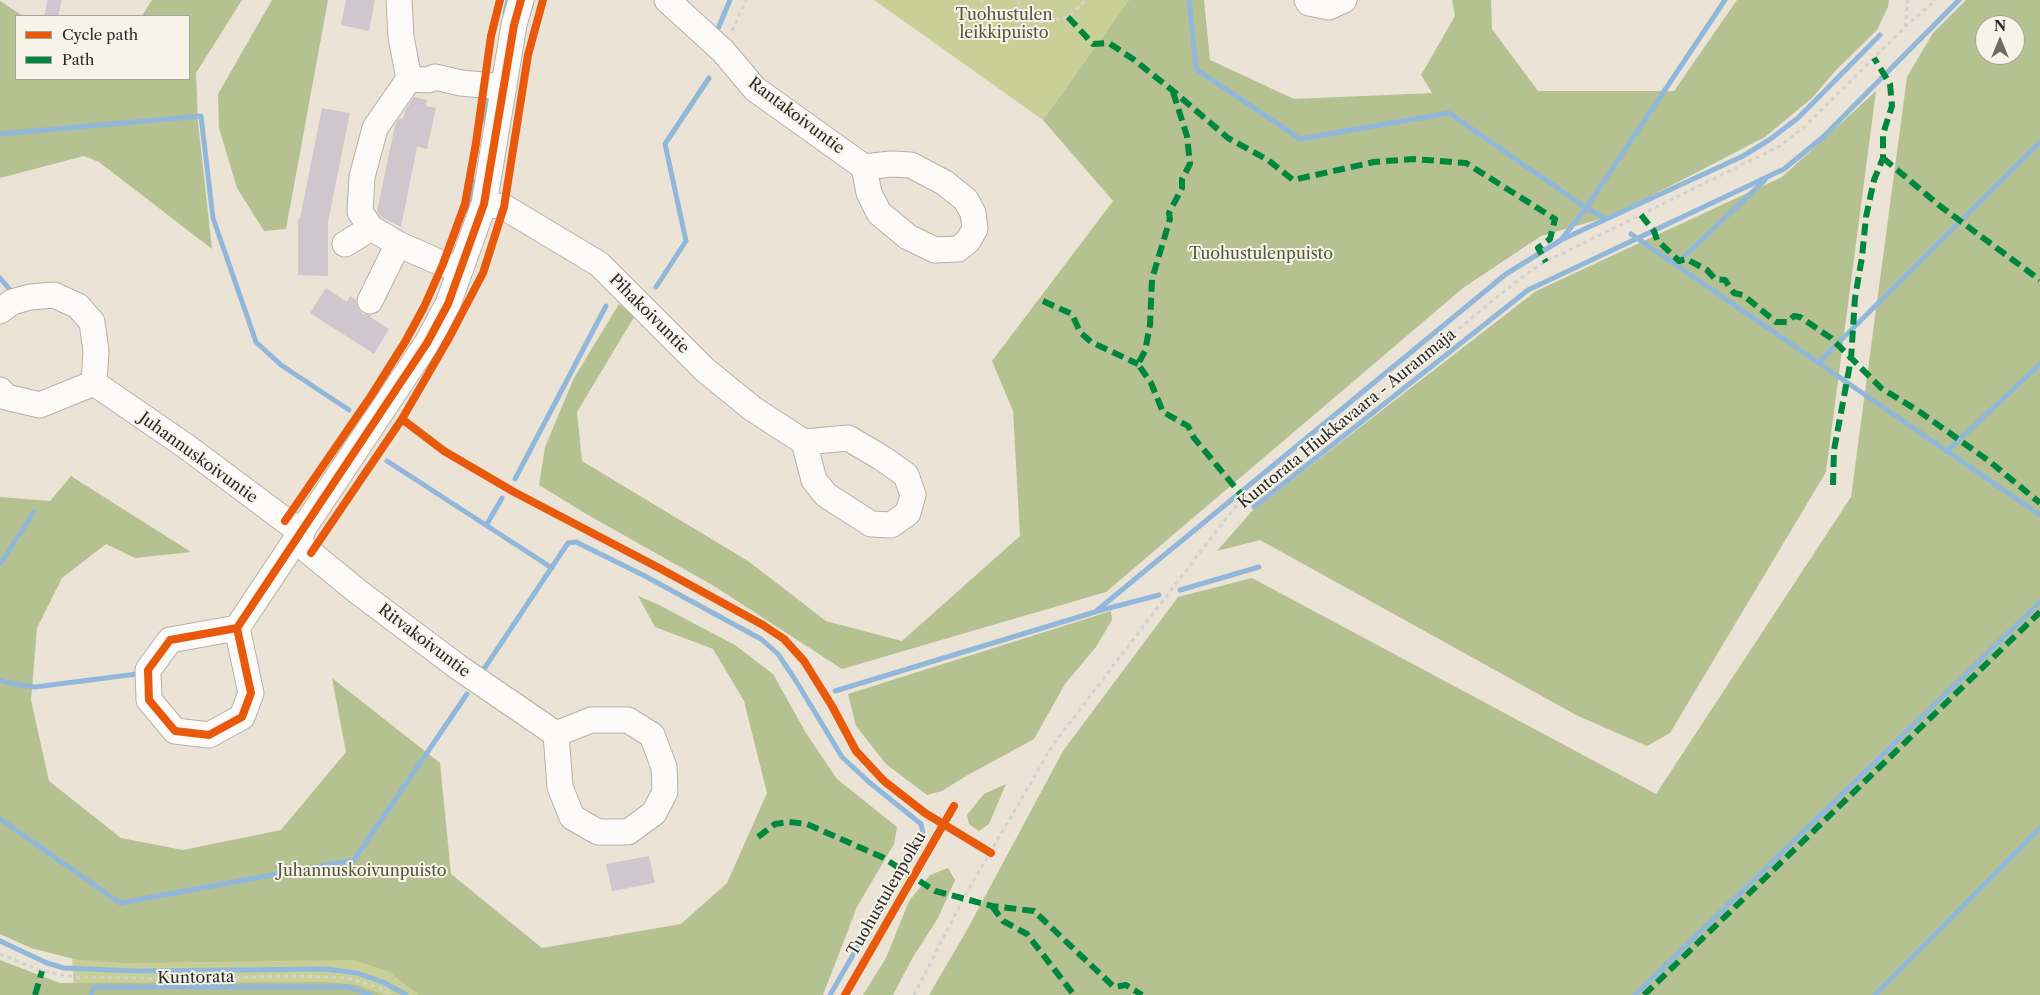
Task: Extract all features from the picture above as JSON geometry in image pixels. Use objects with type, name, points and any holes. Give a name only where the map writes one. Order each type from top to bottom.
[{"type":"street","points":[[399,0],[401,37],[409,79],[375,128],[362,177],[360,212],[371,228],[398,244],[443,264],[461,269]]},
{"type":"street","points":[[237,628],[170,640],[148,670],[149,700],[175,731],[209,735],[242,717],[250,693],[237,628],[427,343],[448,304],[484,204],[514,25],[521,0]]},
{"type":"street","name":"Rantakoivuntie","points":[[667,0],[723,52],[754,89],[864,167]]},
{"type":"street","points":[[1307,0],[1310,3],[1329,7],[1344,0]]},
{"type":"street","points":[[409,79],[428,80],[435,77],[461,83],[504,87]]},
{"type":"street","name":"Pihakoivuntie","points":[[484,204],[504,207],[599,264],[705,370],[753,409],[804,442]]},
{"type":"street","points":[[344,244],[371,228]]},
{"type":"street","points":[[370,301],[398,244]]},
{"type":"street","points":[[0,311],[12,302],[30,297],[54,295],[78,306],[92,322],[96,351],[94,383],[40,405],[6,397],[0,390]]},
{"type":"street","name":"Juhannuskoivuntie","points":[[94,383],[187,447],[299,537]]},
{"type":"street","name":"Ritvakoivuntie","points":[[299,537],[357,591],[458,667],[556,734]]},
{"type":"street","points":[[591,720],[628,720],[652,735],[664,767],[664,792],[654,813],[628,832],[598,832],[572,817],[560,787],[556,734],[591,720]]},
{"type":"path","points":[[723,52],[746,0]]},
{"type":"path","points":[[980,0],[993,10],[1008,16],[1026,21],[1045,22],[1068,17],[1086,0]]},
{"type":"path","points":[[1008,16],[1021,0]]},
{"type":"path","points":[[1905,27],[1908,0]]},
{"type":"path","points":[[983,848],[990,853]]},
{"type":"green space","points":[[152,0],[242,0],[196,73],[198,122],[212,249],[99,162],[84,156],[0,178],[0,1],[21,15],[15,15],[15,80],[190,80],[190,15],[143,15]]},
{"type":"green space","points":[[272,0],[328,0],[286,229],[264,231],[237,188],[219,128],[218,94]]},
{"type":"green space","name":"Tuohustulen leikkipuisto","points":[[874,0],[1129,0],[1043,120]]},
{"type":"green space","name":"Tuohustulenpuisto","points":[[1129,0],[1204,0],[1210,60],[1294,99],[1432,93],[1421,75],[1455,16],[1452,0],[1491,0],[1492,29],[1538,91],[1674,91],[1737,0],[1889,0],[1888,7],[1877,30],[1836,70],[1812,98],[1765,137],[1607,217],[1541,236],[1463,288],[1106,592],[842,669],[714,586],[539,485],[545,447],[574,378],[619,304],[634,317],[577,412],[582,461],[748,561],[826,621],[902,641],[1020,536],[1013,411],[992,361],[1113,201],[1043,120]]},
{"type":"green space","points":[[1966,0],[2040,0],[2040,995],[929,995],[967,930],[1063,751],[1178,597],[1252,578],[1656,794],[1851,497],[1907,77],[1933,33]]},
{"type":"green space","points":[[1876,91],[1826,472],[1670,733],[1647,746],[1578,716],[1260,540],[1217,551],[1252,511],[1536,291],[1782,177]]},
{"type":"green space","name":"Juhannuskoivunpuisto","points":[[71,476],[191,552],[135,558],[106,544],[62,578],[37,628],[31,700],[49,781],[121,838],[183,850],[281,830],[346,752],[332,678],[440,763],[451,874],[542,948],[681,924],[727,883],[767,793],[744,701],[713,649],[655,627],[638,596],[735,645],[773,674],[806,733],[837,779],[897,827],[894,844],[857,907],[823,995],[419,995],[388,971],[353,960],[126,963],[78,960],[31,948],[0,934],[0,497],[50,501]]},
{"type":"green space","points":[[1111,611],[1112,620],[1096,647],[1065,684],[1034,739],[942,791],[927,795],[886,764],[856,726],[848,694]]},
{"type":"green space","points":[[1006,784],[989,824],[979,831],[969,824],[967,815],[984,794]]},
{"type":"green space","points":[[948,868],[955,880],[938,918],[913,957],[893,995],[863,995],[886,958],[909,901],[930,875]]},
{"type":"green space","points":[[376,932],[449,995],[74,995],[71,934]]},
{"type":"green space","points":[[0,960],[60,983],[327,982],[358,985],[384,995],[0,995]]},
{"type":"building","points":[[48,0],[62,0],[58,15],[44,15]]},
{"type":"building","points":[[346,0],[375,0],[369,31],[341,25]]},
{"type":"building","points":[[414,97],[427,100],[426,106],[436,108],[427,149],[417,147],[401,227],[381,217],[377,211],[395,125],[399,118],[403,119],[405,110]]},
{"type":"building","points":[[322,108],[350,113],[328,222],[328,276],[298,275],[298,219],[300,219]]},
{"type":"building","points":[[326,288],[347,302],[350,296],[356,300],[358,309],[363,314],[372,315],[370,317],[389,329],[374,354],[310,313]]},
{"type":"building","points":[[649,856],[655,883],[612,891],[606,864]]},
{"type":"waterway","points":[[505,13],[508,0]]},
{"type":"waterway","points":[[717,31],[730,0]]},
{"type":"waterway","points":[[1189,0],[1196,69],[1300,139],[1449,113],[1586,208],[1606,219]]},
{"type":"waterway","points":[[835,691],[1095,612],[1506,274],[1561,240],[1586,208],[1725,0]]},
{"type":"waterway","points":[[1254,507],[1528,290],[1784,169],[1823,137],[1959,0]]},
{"type":"waterway","points":[[1563,239],[1743,156],[1769,140],[1798,118],[1880,35]]},
{"type":"waterway","points":[[656,287],[686,241],[665,144],[709,78]]},
{"type":"waterway","points":[[485,121],[489,95]]},
{"type":"waterway","points":[[0,134],[201,116],[213,218],[256,342],[281,365],[349,410]]},
{"type":"waterway","points":[[1818,363],[2040,142]]},
{"type":"waterway","points":[[1676,264],[1765,180]]},
{"type":"waterway","points":[[468,211],[475,181]]},
{"type":"waterway","points":[[1631,234],[2040,515]]},
{"type":"waterway","points":[[0,278],[11,291]]},
{"type":"waterway","points":[[515,479],[606,306]]},
{"type":"waterway","points":[[1946,452],[2040,364]]},
{"type":"waterway","points":[[387,461],[552,568]]},
{"type":"waterway","points":[[487,524],[502,498]]},
{"type":"waterway","points":[[0,564],[34,512]]},
{"type":"waterway","points":[[482,672],[568,543],[576,542],[643,575],[761,639],[778,654],[842,757],[870,783],[921,824],[923,833],[830,995]]},
{"type":"waterway","points":[[1180,590],[1259,567]]},
{"type":"waterway","points":[[1098,611],[1159,595]]},
{"type":"waterway","points":[[1635,995],[2040,602]]},
{"type":"waterway","points":[[0,680],[35,687],[137,674]]},
{"type":"waterway","points":[[0,819],[120,903],[354,860],[467,694]]},
{"type":"waterway","points":[[1875,995],[2040,828]]},
{"type":"waterway","points":[[0,941],[47,963],[64,968],[137,971],[326,969],[357,973],[383,982],[406,995]]},
{"type":"waterway","points":[[91,995],[94,987],[348,987],[370,995]]},
{"type":"marked path","points":[[1068,17],[1093,44],[1109,43],[1133,59],[1228,138],[1268,160],[1293,180],[1374,162],[1413,159],[1466,163],[1555,219],[1550,239],[1538,248],[1546,262]]},
{"type":"marked path","points":[[1833,485],[1834,450],[1851,359],[1855,298],[1866,217],[1874,180],[1883,158],[1883,134],[1892,106],[1890,84],[1874,58]]},
{"type":"marked path","points":[[1173,92],[1187,136],[1190,164],[1182,179],[1182,188],[1169,213],[1170,219],[1152,279],[1150,325],[1145,351],[1138,364],[1151,383],[1163,412],[1188,426],[1194,438],[1244,498]]},
{"type":"marked path","points":[[1883,158],[1940,206],[2040,280]]},
{"type":"marked path","points":[[1641,215],[1654,231],[1657,240],[1679,261],[1686,259],[1707,270],[1715,279],[1725,280],[1734,293],[1743,295],[1776,322],[1788,322],[1794,316],[1800,317],[1831,338],[1881,388],[1920,412],[1989,461],[2040,503]]},
{"type":"marked path","points":[[1043,301],[1072,314],[1080,332],[1091,342],[1138,364]]},
{"type":"marked path","points":[[1644,995],[2040,612]]},
{"type":"marked path","points":[[758,837],[775,824],[789,822],[807,824],[882,857],[935,891],[992,906],[1034,911],[1114,987],[1126,985],[1142,995]]},
{"type":"marked path","points":[[992,906],[1003,921],[1027,934],[1074,995]]},
{"type":"marked path","points":[[35,995],[42,971]]},
{"type":"cycle path","points":[[285,521],[371,396],[405,342],[424,307],[443,264],[465,204],[476,143],[491,36],[500,0]]},
{"type":"cycle path","points":[[237,628],[251,693],[242,717],[209,735],[175,731],[149,700],[148,670],[170,640],[237,628],[427,343],[448,304],[484,204],[514,25],[521,0]]},
{"type":"cycle path","points":[[311,553],[402,419],[449,338],[483,273],[504,207],[528,55],[543,0]]},
{"type":"cycle path","points":[[402,419],[444,451],[514,492],[661,569],[763,625],[784,639],[804,661],[832,706],[856,751],[884,781],[925,813],[991,853]]},
{"type":"cycle path","name":"Tuohustulenpolku","points":[[845,995],[954,806]]}]
